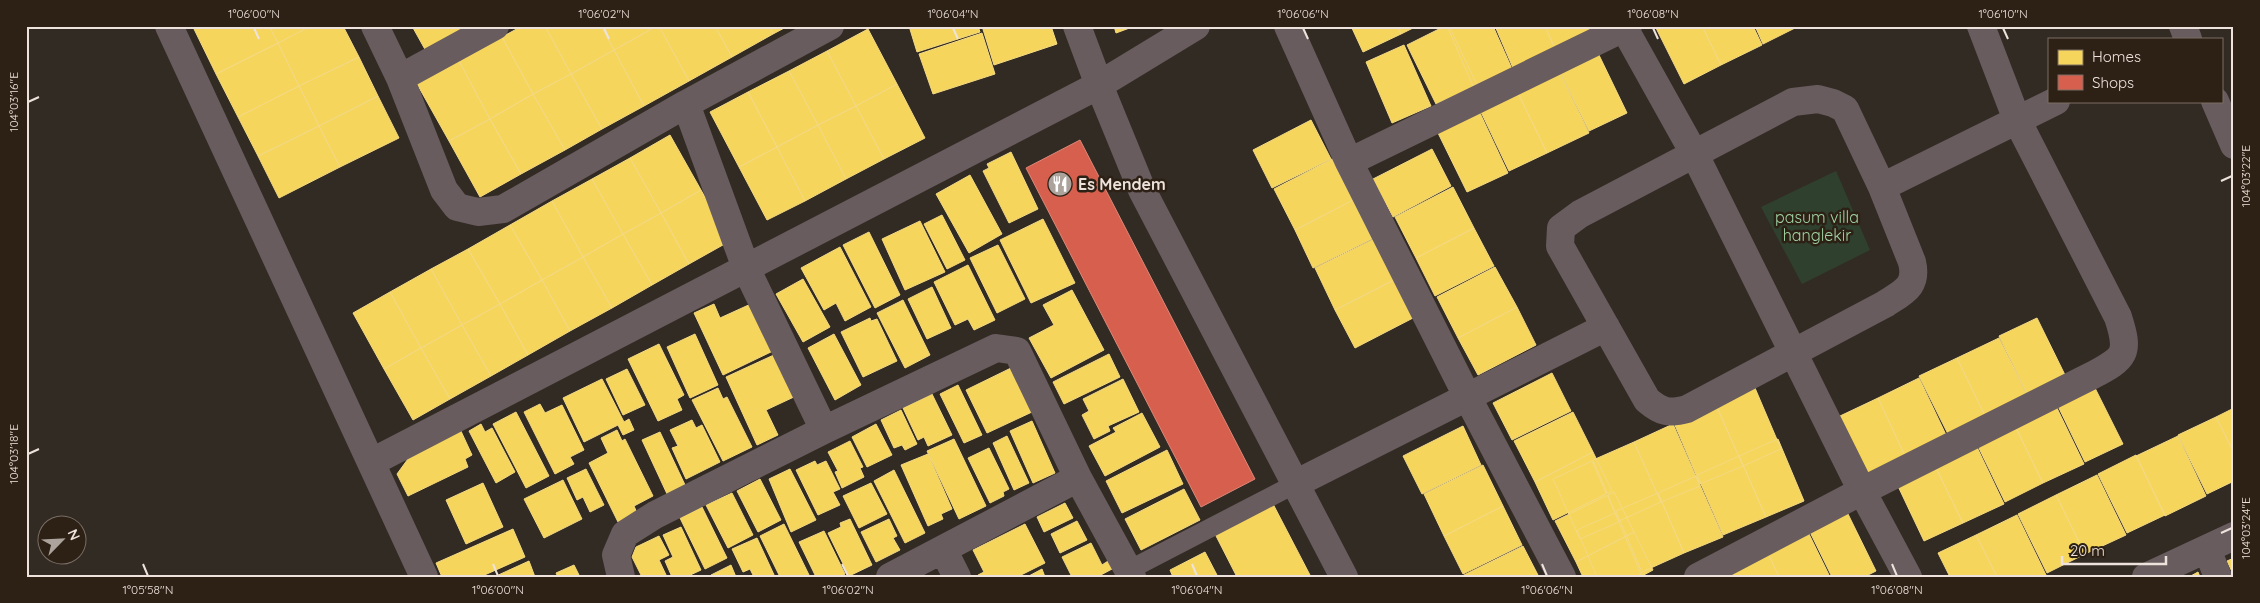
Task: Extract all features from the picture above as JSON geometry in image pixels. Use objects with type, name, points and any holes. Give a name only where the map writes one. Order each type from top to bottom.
[{"type":"street","points":[[169,26],[424,577]]},
{"type":"street","points":[[374,26],[400,78],[444,190],[456,207],[478,212],[503,209],[686,104],[830,26]]},
{"type":"street","points":[[400,78],[495,26]]},
{"type":"street","points":[[1077,26],[1142,190],[1344,577]]},
{"type":"street","points":[[372,462],[1099,85],[1196,26]]},
{"type":"street","points":[[1288,26],[1349,162],[1468,398],[1562,577]]},
{"type":"street","points":[[1698,577],[1862,491],[2117,363],[2122,354],[2124,336],[2118,317],[2017,120],[1981,26]]},
{"type":"street","points":[[1349,162],[1625,27],[1695,155],[1862,491],[1908,577]]},
{"type":"street","points":[[1818,99],[1833,102],[1845,109],[1882,187],[1915,273],[1913,282],[1905,291],[1885,304],[1686,409],[1673,413],[1658,409],[1647,400],[1560,246],[1561,228],[1580,214],[1695,155],[1793,102],[1818,99]]},
{"type":"street","points":[[1882,187],[2054,102]]},
{"type":"street","points":[[2215,102],[2234,145]]},
{"type":"street","points":[[686,104],[746,268],[824,430]]},
{"type":"street","points":[[1296,484],[1606,326]]},
{"type":"street","points":[[621,577],[616,555],[625,534],[655,515],[824,430],[996,348],[1017,351],[1078,478],[1130,573]]},
{"type":"street","points":[[890,577],[1078,478]]},
{"type":"street","points":[[2146,577],[2234,536]]},
{"type":"street","points":[[943,549],[957,577]]},
{"type":"street","points":[[2207,549],[2218,577]]},
{"type":"lane","points":[[1130,573],[1296,484]]},
{"type":"green space","name":"pasum villa hanglekir","points":[[1836,171],[1870,250],[1802,284],[1761,207]]},
{"type":"building: Homes","points":[[199,26],[269,26],[278,43],[216,74],[194,29]]},
{"type":"building: Homes","points":[[269,26],[311,26],[278,43]]},
{"type":"building: Homes","points":[[311,26],[343,26],[359,57],[299,86],[278,43]]},
{"type":"building: Homes","points":[[412,26],[466,26],[427,53]]},
{"type":"building: Homes","points":[[522,26],[545,26],[571,74],[533,94],[502,37]]},
{"type":"building: Homes","points":[[545,26],[601,26],[614,50],[571,74]]},
{"type":"building: Homes","points":[[601,26],[657,26],[614,50]]},
{"type":"building: Homes","points":[[659,26],[689,81],[644,106],[614,50]]},
{"type":"building: Homes","points":[[659,26],[715,26],[732,57],[689,81]]},
{"type":"building: Homes","points":[[715,26],[769,26],[773,34],[732,57]]},
{"type":"building: Homes","points":[[769,26],[788,26],[773,34]]},
{"type":"building: Homes","points":[[909,26],[978,26],[980,32],[917,52]]},
{"type":"building: Homes","points":[[982,26],[1051,26],[1057,44],[994,65]]},
{"type":"building: Homes","points":[[1114,26],[1135,26],[1116,33]]},
{"type":"building: Homes","points":[[1351,26],[1397,26],[1401,34],[1363,52]]},
{"type":"building: Homes","points":[[1397,26],[1417,26],[1401,34]]},
{"type":"building: Homes","points":[[1445,26],[1449,26],[1477,85],[1436,104],[1407,45]]},
{"type":"building: Homes","points":[[1447,26],[1493,26],[1512,69],[1473,86]]},
{"type":"building: Homes","points":[[1495,26],[1545,26],[1555,49],[1513,68]]},
{"type":"building: Homes","points":[[1545,26],[1590,26],[1593,33],[1555,49]]},
{"type":"building: Homes","points":[[1655,26],[1702,26],[1721,65],[1684,84]]},
{"type":"building: Homes","points":[[1702,26],[1753,26],[1762,45],[1721,65]]},
{"type":"building: Homes","points":[[1755,26],[1799,26],[1763,44]]},
{"type":"building: Homes","points":[[868,29],[897,84],[856,106],[827,51]]},
{"type":"building: Homes","points":[[982,33],[995,74],[933,94],[919,54]]},
{"type":"building: Homes","points":[[502,37],[533,94],[490,119],[459,61]]},
{"type":"building: Homes","points":[[278,43],[299,86],[238,117],[216,74]]},
{"type":"building: Homes","points":[[1404,45],[1431,106],[1392,123],[1366,62]]},
{"type":"building: Homes","points":[[614,50],[644,106],[602,129],[571,74]]},
{"type":"building: Homes","points":[[827,51],[856,106],[818,125],[789,71]]},
{"type":"building: Homes","points":[[1598,53],[1627,113],[1589,131],[1560,72]]},
{"type":"building: Homes","points":[[359,57],[378,96],[319,126],[299,86]]},
{"type":"building: Homes","points":[[459,61],[490,119],[449,141],[417,84]]},
{"type":"building: Homes","points":[[789,71],[818,125],[777,147],[748,92]]},
{"type":"building: Homes","points":[[1560,73],[1589,133],[1547,153],[1518,93]]},
{"type":"building: Homes","points":[[571,74],[602,129],[565,150],[533,94]]},
{"type":"building: Homes","points":[[897,84],[925,138],[884,159],[856,106]]},
{"type":"building: Homes","points":[[299,86],[319,126],[258,156],[238,117]]},
{"type":"building: Homes","points":[[748,92],[777,147],[739,167],[710,112]]},
{"type":"building: Homes","points":[[1518,93],[1547,153],[1509,171],[1481,112]]},
{"type":"building: Homes","points":[[533,94],[565,150],[521,174],[490,119]]},
{"type":"building: Homes","points":[[378,96],[399,138],[340,167],[319,126]]},
{"type":"building: Homes","points":[[856,106],[884,159],[846,179],[818,125]]},
{"type":"building: Homes","points":[[1480,113],[1508,173],[1467,192],[1438,133]]},
{"type":"building: Homes","points":[[490,119],[521,174],[480,197],[449,141]]},
{"type":"building: Homes","points":[[1311,120],[1331,159],[1272,188],[1253,150]]},
{"type":"building: Homes","points":[[818,125],[846,179],[805,201],[777,147]]},
{"type":"building: Homes","points":[[319,126],[340,167],[279,198],[258,156]]},
{"type":"building: Homes","points":[[670,135],[701,190],[661,213],[630,158]]},
{"type":"building: Homes","points":[[777,147],[805,201],[767,220],[739,167]]},
{"type":"building: Homes","points":[[1432,149],[1451,186],[1393,217],[1373,179]]},
{"type":"building: Homes","points":[[1011,152],[1038,209],[1009,223],[983,171],[989,168],[987,164]]},
{"type":"building: Homes","points":[[630,158],[661,213],[623,234],[592,179]]},
{"type":"building: Homes","points":[[1332,159],[1353,200],[1295,230],[1274,189]]},
{"type":"building: Homes","points":[[970,175],[1002,234],[969,253],[936,194]]},
{"type":"building: Homes","points":[[592,179],[623,234],[583,257],[552,201]]},
{"type":"building: Homes","points":[[1453,187],[1474,228],[1416,258],[1395,217]]},
{"type":"building: Homes","points":[[701,190],[730,241],[689,264],[661,213]]},
{"type":"building: Homes","points":[[1353,200],[1372,239],[1313,268],[1295,230]]},
{"type":"building: Homes","points":[[552,201],[583,257],[542,280],[510,225]]},
{"type":"building: Homes","points":[[661,213],[689,264],[652,285],[623,234]]},
{"type":"building: Homes","points":[[942,215],[965,260],[947,269],[924,224]]},
{"type":"building: Homes","points":[[1043,219],[1075,283],[1031,303],[1000,240]]},
{"type":"building: Homes","points":[[920,221],[945,272],[905,290],[882,239]]},
{"type":"building: Homes","points":[[510,225],[542,280],[500,304],[468,249]]},
{"type":"building: Homes","points":[[1474,228],[1494,266],[1435,296],[1416,258]]},
{"type":"building: Homes","points":[[869,232],[900,295],[875,308],[843,245]]},
{"type":"building: Homes","points":[[623,234],[652,285],[612,308],[583,257]]},
{"type":"building: Homes","points":[[1374,239],[1394,280],[1335,310],[1315,268]]},
{"type":"building: Homes","points":[[998,245],[1025,299],[997,313],[970,258]]},
{"type":"building: Homes","points":[[840,247],[871,307],[845,321],[836,303],[824,310],[801,268]]},
{"type":"building: Homes","points":[[468,249],[500,304],[462,325],[431,269]]},
{"type":"building: Homes","points":[[583,257],[612,308],[570,331],[542,280]]},
{"type":"building: Homes","points":[[968,265],[995,320],[974,330],[968,319],[955,325],[934,282]]},
{"type":"building: Homes","points":[[1495,267],[1517,307],[1458,338],[1437,297]]},
{"type":"building: Homes","points":[[431,269],[462,325],[421,348],[390,292]]},
{"type":"building: Homes","points":[[803,279],[830,327],[803,342],[776,294]]},
{"type":"building: Homes","points":[[542,280],[570,331],[528,355],[500,304]]},
{"type":"building: Homes","points":[[1394,280],[1413,318],[1355,348],[1335,310]]},
{"type":"building: Homes","points":[[932,287],[951,328],[927,339],[908,299]]},
{"type":"building: Homes","points":[[1072,290],[1104,350],[1051,378],[1029,338],[1054,325],[1043,305]]},
{"type":"building: Homes","points":[[390,292],[421,348],[384,369],[353,313]]},
{"type":"building: Homes","points":[[903,300],[930,355],[905,368],[877,313]]},
{"type":"building: Homes","points":[[753,303],[775,350],[723,375],[694,313],[714,304],[720,318]]},
{"type":"building: Homes","points":[[500,304],[528,355],[491,376],[462,325]]},
{"type":"building: Homes","points":[[1517,307],[1536,345],[1478,375],[1458,338]]},
{"type":"building: Homes","points":[[870,318],[871,321],[877,319],[897,361],[863,377],[841,332]]},
{"type":"building: Homes","points":[[2037,318],[2066,377],[2028,396],[1999,336]]},
{"type":"building: Homes","points":[[462,325],[491,376],[450,399],[421,348]]},
{"type":"building: Homes","points":[[695,334],[718,385],[690,398],[667,347]]},
{"type":"building: Homes","points":[[834,334],[861,385],[835,400],[808,348]]},
{"type":"building: Homes","points":[[1999,338],[2028,397],[1986,418],[1957,358]]},
{"type":"building: Homes","points":[[659,344],[684,395],[677,399],[682,410],[658,421],[628,359]]},
{"type":"building: Homes","points":[[421,348],[450,399],[413,420],[384,369]]},
{"type":"building: Homes","points":[[776,354],[796,396],[766,410],[778,435],[757,445],[726,377]]},
{"type":"building: Homes","points":[[1109,354],[1120,377],[1064,404],[1053,382]]},
{"type":"building: Homes","points":[[1957,358],[1986,418],[1949,436],[1919,376]]},
{"type":"building: Homes","points":[[1011,368],[1032,412],[987,433],[966,390]]},
{"type":"building: Homes","points":[[627,369],[645,405],[623,415],[606,379]]},
{"type":"building: Homes","points":[[1552,373],[1571,411],[1512,440],[1493,403]]},
{"type":"building: Homes","points":[[1919,378],[1947,437],[1906,458],[1878,398]]},
{"type":"building: Homes","points":[[602,379],[624,422],[629,419],[634,430],[623,435],[618,425],[584,442],[563,398]]},
{"type":"building: Homes","points":[[1123,379],[1139,412],[1108,426],[1110,431],[1094,439],[1082,415],[1089,411],[1083,399]]},
{"type":"building: Homes","points":[[2093,384],[2123,444],[2085,462],[2056,402]]},
{"type":"building: Homes","points":[[958,385],[982,435],[964,443],[940,394]]},
{"type":"building: Homes","points":[[718,388],[723,399],[727,397],[752,447],[723,461],[692,400]]},
{"type":"building: Homes","points":[[1755,388],[1781,449],[1743,466],[1716,405]]},
{"type":"building: Homes","points":[[932,394],[952,435],[928,446],[924,437],[918,440],[903,408]]},
{"type":"building: Homes","points":[[1878,398],[1906,458],[1869,476],[1840,416]]},
{"type":"building: Homes","points":[[540,404],[545,413],[562,405],[584,450],[570,457],[574,464],[555,474],[524,412]]},
{"type":"building: Homes","points":[[2055,404],[2084,464],[2043,483],[2014,424]]},
{"type":"building: Homes","points":[[1716,405],[1743,466],[1700,484],[1674,423]]},
{"type":"building: Homes","points":[[2234,408],[2234,453],[2216,417]]},
{"type":"building: Homes","points":[[901,410],[917,444],[905,450],[902,445],[894,448],[881,420]]},
{"type":"building: Homes","points":[[516,412],[549,476],[526,488],[493,424]]},
{"type":"building: Homes","points":[[1573,412],[1593,452],[1535,482],[1514,441]]},
{"type":"building: Homes","points":[[1142,413],[1160,447],[1105,476],[1089,446],[1116,432],[1113,428]]},
{"type":"building: Homes","points":[[2216,417],[2234,453],[2234,481],[2207,494],[2178,435]]},
{"type":"building: Homes","points":[[692,420],[696,428],[702,425],[720,462],[686,479],[672,448],[678,446],[670,430]]},
{"type":"building: Homes","points":[[1032,421],[1055,473],[1033,483],[1010,431]]},
{"type":"building: Homes","points":[[481,424],[485,432],[492,428],[515,472],[496,483],[469,431]]},
{"type":"building: Homes","points":[[876,424],[892,455],[867,467],[852,437]]},
{"type":"building: Homes","points":[[1673,424],[1700,486],[1661,502],[1634,442]]},
{"type":"building: Homes","points":[[2014,424],[2043,483],[2005,502],[1976,442]]},
{"type":"building: Homes","points":[[1463,426],[1481,465],[1422,494],[1403,456]]},
{"type":"building: Homes","points":[[460,429],[472,455],[465,459],[468,467],[408,496],[397,474],[413,452]]},
{"type":"building: Homes","points":[[617,430],[622,441],[625,439],[653,496],[634,506],[637,513],[618,522],[589,463],[608,453],[601,438]]},
{"type":"building: Homes","points":[[660,432],[686,487],[668,496],[642,440]]},
{"type":"building: Homes","points":[[1007,436],[1029,483],[1014,490],[993,443]]},
{"type":"building: Homes","points":[[2178,436],[2206,496],[2165,516],[2136,456]]},
{"type":"building: Homes","points":[[954,439],[986,506],[959,519],[927,451]]},
{"type":"building: Homes","points":[[1778,439],[1804,501],[1766,517],[1739,456]]},
{"type":"building: Homes","points":[[850,441],[863,467],[860,468],[864,477],[842,488],[835,472],[838,471],[828,452]]},
{"type":"building: Homes","points":[[1634,442],[1661,502],[1619,521],[1593,460]]},
{"type":"building: Homes","points":[[1975,443],[2004,504],[1963,523],[1934,464]]},
{"type":"building: Homes","points":[[989,448],[1009,489],[1003,492],[1004,496],[990,503],[968,458]]},
{"type":"building: Homes","points":[[1167,450],[1183,484],[1122,513],[1106,481]]},
{"type":"building: Homes","points":[[1593,452],[1612,491],[1553,520],[1535,482]]},
{"type":"building: Homes","points":[[928,454],[952,509],[941,514],[943,519],[928,526],[901,465]]},
{"type":"building: Homes","points":[[2136,455],[2165,515],[2127,533],[2098,474]]},
{"type":"building: Homes","points":[[1739,456],[1766,517],[1723,535],[1697,475]]},
{"type":"building: Homes","points":[[815,461],[817,465],[826,461],[840,489],[833,492],[840,505],[818,515],[796,470]]},
{"type":"building: Homes","points":[[1592,461],[1619,522],[1580,539],[1553,479]]},
{"type":"building: Homes","points":[[1934,464],[1963,523],[1924,541],[1896,482]]},
{"type":"building: Homes","points":[[1483,465],[1503,506],[1444,536],[1424,494]]},
{"type":"building: Homes","points":[[586,469],[604,505],[590,512],[583,497],[577,500],[567,478]]},
{"type":"building: Homes","points":[[790,469],[816,520],[791,532],[769,479]]},
{"type":"building: Homes","points":[[894,470],[925,533],[905,543],[874,481]]},
{"type":"building: Homes","points":[[2097,475],[2126,535],[2085,554],[2056,495]]},
{"type":"building: Homes","points":[[1696,476],[1723,537],[1684,553],[1658,493]]},
{"type":"building: Homes","points":[[760,479],[781,520],[758,532],[737,491]]},
{"type":"building: Homes","points":[[563,480],[582,519],[544,538],[524,499]]},
{"type":"building: Homes","points":[[483,483],[503,527],[466,544],[446,500]]},
{"type":"building: Homes","points":[[871,483],[887,514],[859,528],[843,496]]},
{"type":"building: Homes","points":[[1184,489],[1200,520],[1141,550],[1125,519]]},
{"type":"building: Homes","points":[[1614,492],[1634,532],[1576,562],[1555,521]]},
{"type":"building: Homes","points":[[732,493],[753,535],[728,548],[706,505]]},
{"type":"building: Homes","points":[[1658,493],[1684,553],[1642,572],[1616,511]]},
{"type":"building: Homes","points":[[2056,495],[2085,554],[2047,573],[2018,514]]},
{"type":"building: Homes","points":[[1272,502],[1311,577],[1237,577],[1214,532]]},
{"type":"building: Homes","points":[[1065,503],[1073,518],[1044,532],[1037,517]]},
{"type":"building: Homes","points":[[1503,506],[1522,545],[1463,574],[1444,536]]},
{"type":"building: Homes","points":[[702,507],[727,558],[705,569],[680,518]]},
{"type":"building: Homes","points":[[1847,512],[1876,571],[1864,577],[1832,577],[1809,530]]},
{"type":"building: Homes","points":[[1615,513],[1641,574],[1634,577],[1597,577],[1577,530]]},
{"type":"building: Homes","points":[[2017,515],[2046,575],[2042,577],[1997,577],[1976,535]]},
{"type":"building: Homes","points":[[850,519],[872,565],[849,576],[828,533],[841,527],[840,523]]},
{"type":"building: Homes","points":[[889,519],[897,536],[893,538],[900,550],[876,562],[861,532]]},
{"type":"building: Homes","points":[[1077,521],[1087,540],[1060,553],[1051,534]]},
{"type":"building: Homes","points":[[784,524],[810,577],[780,577],[760,536]]},
{"type":"building: Homes","points":[[1025,524],[1045,563],[1017,577],[979,577],[978,575],[984,572],[973,550]]},
{"type":"building: Homes","points":[[681,527],[701,570],[686,577],[672,577],[665,561],[673,557],[663,535]]},
{"type":"building: Homes","points":[[513,529],[525,557],[480,577],[442,577],[436,563]]},
{"type":"building: Homes","points":[[824,531],[845,574],[841,577],[816,577],[799,542]]},
{"type":"building: Homes","points":[[1634,532],[1653,570],[1640,577],[1583,577],[1576,562]]},
{"type":"building: Homes","points":[[1808,532],[1830,577],[1779,577],[1767,551]]},
{"type":"building: Homes","points":[[1976,535],[1997,577],[1950,577],[1938,553]]},
{"type":"building: Homes","points":[[659,536],[669,555],[659,560],[667,577],[642,577],[632,557],[636,547]]},
{"type":"building: Homes","points":[[757,538],[775,577],[754,577],[750,569],[743,572],[732,549]]},
{"type":"building: Homes","points":[[1091,543],[1102,565],[1108,561],[1112,569],[1097,577],[1072,577],[1062,557]]},
{"type":"building: Homes","points":[[1523,546],[1539,577],[1465,577],[1464,575]]},
{"type":"building: Homes","points":[[1767,551],[1779,577],[1733,577],[1729,570]]},
{"type":"building: Homes","points":[[1205,552],[1218,577],[1173,577],[1170,570]]},
{"type":"building: Homes","points":[[2234,558],[2234,576],[2227,561]]},
{"type":"building: Homes","points":[[529,561],[535,577],[494,577]]},
{"type":"building: Homes","points":[[574,565],[580,577],[558,577],[556,573]]},
{"type":"building: Homes","points":[[731,565],[736,577],[712,577],[711,575]]},
{"type":"building: Homes","points":[[1042,569],[1045,577],[1027,577]]},
{"type":"building: Homes","points":[[2198,572],[2200,577],[2189,577]]},
{"type":"building: Shops","points":[[1080,140],[1255,479],[1201,507],[1026,168]]},
{"type":"place","name":"Es Mendem","points":[[1060,184]]}]
